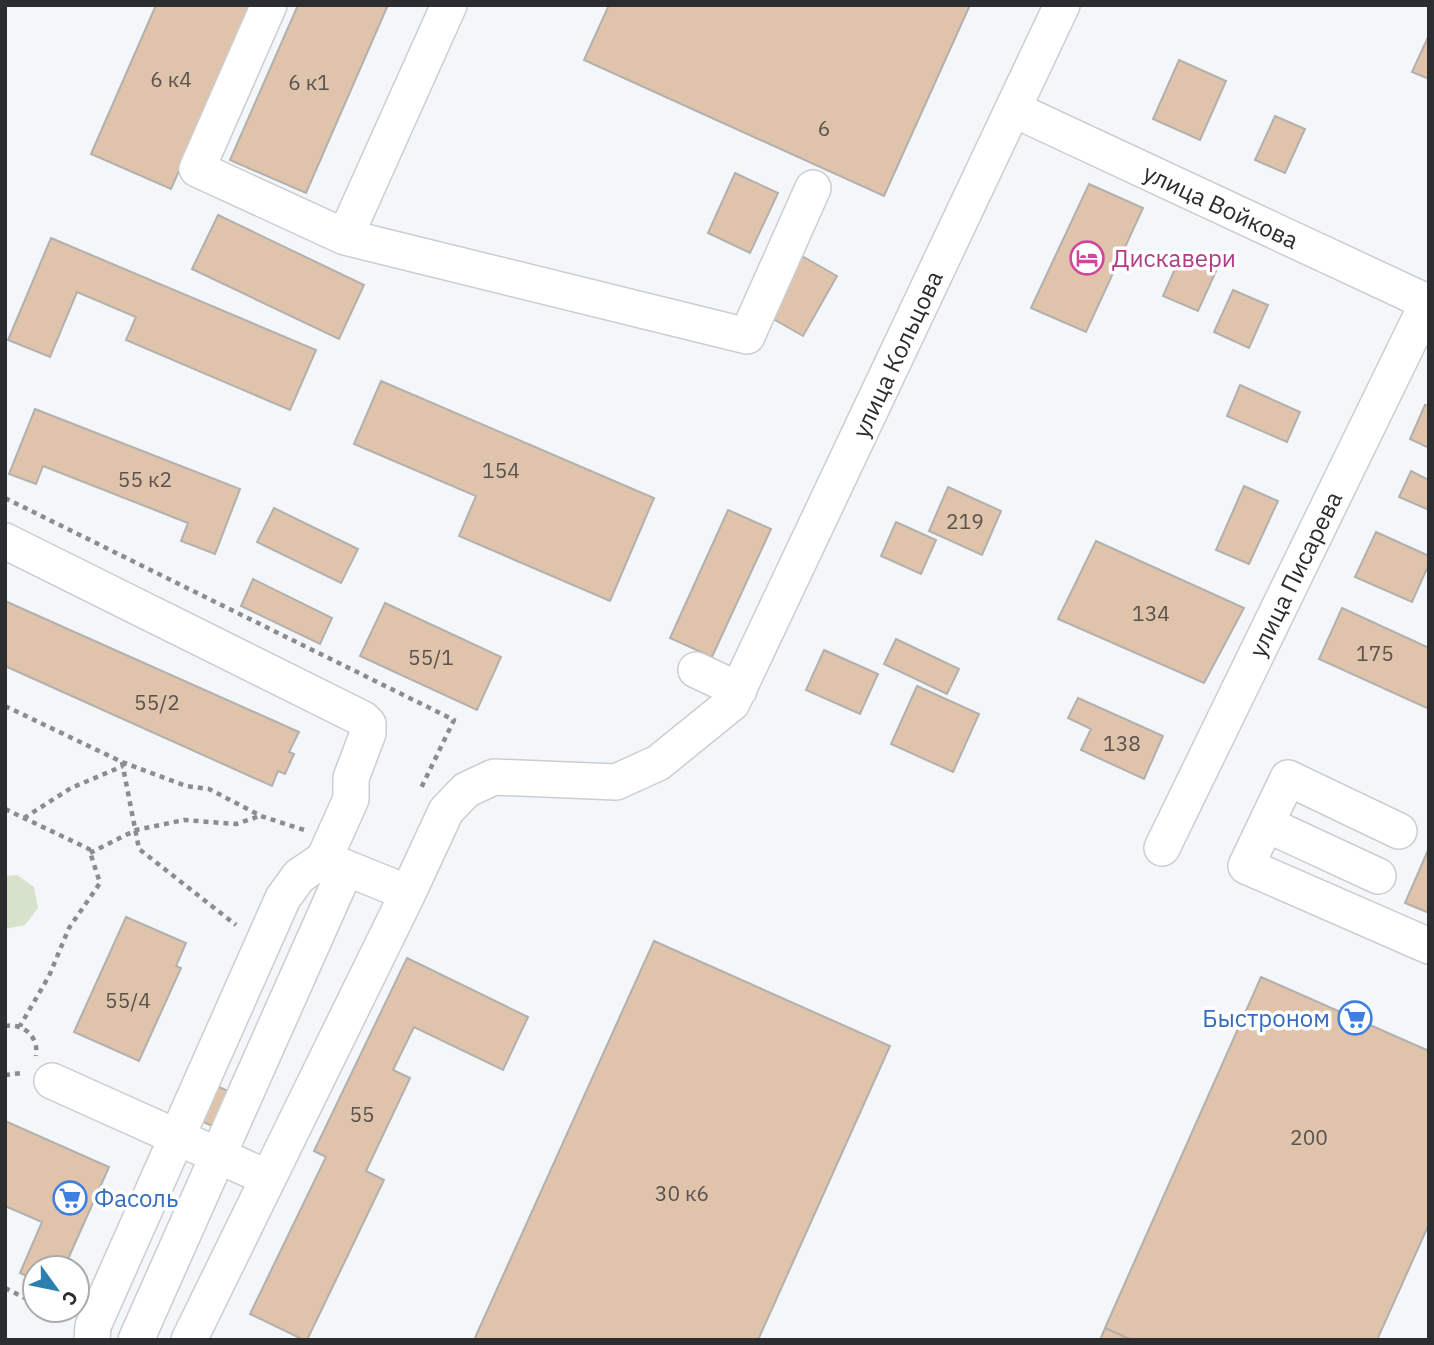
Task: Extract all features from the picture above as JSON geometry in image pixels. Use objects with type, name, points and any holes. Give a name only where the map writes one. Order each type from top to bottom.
[{"type":"street","points":[[269,5],[197,169],[345,237],[747,336],[813,188]]},
{"type":"street","points":[[345,237],[449,5]]},
{"type":"street","name":"улица Кольцова","points":[[735,696],[1062,5]]},
{"type":"street","name":"улица Войкова","points":[[1013,109],[1428,302]]},
{"type":"street","name":"улица Писарева","points":[[1162,848],[1428,302]]},
{"type":"street","points":[[5,541],[363,719],[368,724],[369,733],[352,771],[351,799],[334,855],[218,1156],[136,1340]]},
{"type":"street","points":[[189,1340],[446,811],[466,790],[494,777],[616,782],[658,763],[735,696],[696,670]]},
{"type":"street","points":[[1399,831],[1289,778],[1246,866],[1429,946]]},
{"type":"street","points":[[1266,824],[1378,876]]},
{"type":"street","points":[[334,855],[408,893]]},
{"type":"street","points":[[92,1340],[93,1326],[290,887],[334,855]]},
{"type":"street","points":[[39,1069],[268,1178]]},
{"type":"path","points":[[5,706],[123,764],[186,786],[209,789],[334,855]]},
{"type":"path","points":[[24,818],[71,788],[123,764]]},
{"type":"path","points":[[123,764],[139,849],[262,945]]},
{"type":"path","points":[[5,809],[89,849],[100,883],[68,928],[49,976],[20,1026]]},
{"type":"path","points":[[90,853],[136,830],[184,820],[236,824],[261,816]]},
{"type":"path","points":[[5,1025],[20,1026],[34,1040],[39,1069],[5,1075]]},
{"type":"path","points":[[5,1288],[21,1296]]},
{"type":"green space","points":[[17,875],[34,887],[38,908],[25,925],[5,929],[5,876]]},
{"type":"building","points":[[156,5],[252,5],[171,189],[91,154]]},
{"type":"building","points":[[298,5],[388,5],[306,193],[230,160]]},
{"type":"building","points":[[609,5],[970,5],[884,196],[584,60]]},
{"type":"building","points":[[1429,35],[1429,79],[1412,72]]},
{"type":"building","points":[[1179,60],[1226,81],[1200,140],[1153,119]]},
{"type":"building","points":[[1275,116],[1305,129],[1285,173],[1255,160]]},
{"type":"building","points":[[735,173],[778,193],[750,253],[708,233]]},
{"type":"building","name":"Дискавери","points":[[1089,184],[1143,208],[1086,332],[1031,308]]},
{"type":"building","points":[[218,215],[364,285],[339,339],[192,269]]},
{"type":"building","points":[[51,238],[316,350],[290,410],[126,340],[136,317],[77,292],[50,357],[8,340]]},
{"type":"building","points":[[1182,253],[1217,269],[1198,311],[1163,296]]},
{"type":"building","points":[[802,256],[837,276],[803,336],[768,316]]},
{"type":"building","points":[[1233,290],[1268,305],[1249,348],[1214,332]]},
{"type":"building","points":[[381,381],[654,498],[610,601],[459,536],[476,496],[354,444]]},
{"type":"building","points":[[1240,385],[1300,412],[1287,442],[1227,416]]},
{"type":"building","points":[[1425,405],[1429,406],[1429,448],[1410,439]]},
{"type":"building","points":[[35,409],[240,489],[215,554],[181,541],[188,523],[43,466],[36,484],[9,474]]},
{"type":"building","points":[[1411,471],[1429,480],[1429,510],[1399,497]]},
{"type":"building","points":[[1244,486],[1278,501],[1249,564],[1216,550]]},
{"type":"building","points":[[948,487],[1001,511],[982,555],[929,531]]},
{"type":"building","points":[[274,508],[358,549],[341,583],[257,542]]},
{"type":"building","points":[[728,510],[771,529],[712,657],[670,638]]},
{"type":"building","points":[[896,522],[936,540],[921,574],[881,556]]},
{"type":"building","points":[[1376,532],[1429,556],[1429,564],[1412,602],[1355,577]]},
{"type":"building","points":[[1096,541],[1244,608],[1204,683],[1058,619]]},
{"type":"building","points":[[253,579],[332,618],[320,644],[241,606]]},
{"type":"building","points":[[5,601],[299,732],[289,752],[294,754],[285,774],[278,771],[272,786],[5,666]]},
{"type":"building","points":[[385,603],[501,657],[477,710],[360,656]]},
{"type":"building","points":[[1342,608],[1429,648],[1429,709],[1319,659]]},
{"type":"building","points":[[896,639],[959,669],[947,694],[884,664]]},
{"type":"building","points":[[824,650],[878,674],[860,714],[806,690]]},
{"type":"building","points":[[917,686],[979,714],[953,772],[891,744]]},
{"type":"building","points":[[1078,698],[1163,736],[1144,779],[1081,750],[1091,729],[1068,718]]},
{"type":"building","points":[[1429,848],[1429,913],[1405,903]]},
{"type":"building","points":[[126,917],[186,943],[176,966],[181,968],[139,1061],[74,1032]]},
{"type":"building","points":[[654,941],[890,1046],[758,1340],[474,1340]]},
{"type":"building","points":[[407,958],[528,1017],[503,1070],[414,1027],[393,1070],[410,1078],[366,1171],[384,1180],[307,1340],[304,1340],[250,1314],[326,1157],[314,1151]]},
{"type":"building","points":[[1261,977],[1429,1051],[1429,1224],[1377,1340],[1132,1340],[1105,1328]]},
{"type":"building","points":[[215,1085],[230,1092],[214,1127],[199,1120]]},
{"type":"building","points":[[5,1121],[109,1167],[70,1254],[28,1254],[42,1222],[5,1206]]},
{"type":"building","points":[[1105,1328],[1132,1340],[1100,1340]]},
{"type":"place","name":"Дискавери","points":[[1087,258]]},
{"type":"place","name":"Быстроном","points":[[1355,1018]]},
{"type":"place","name":"Фасоль","points":[[70,1198]]}]
